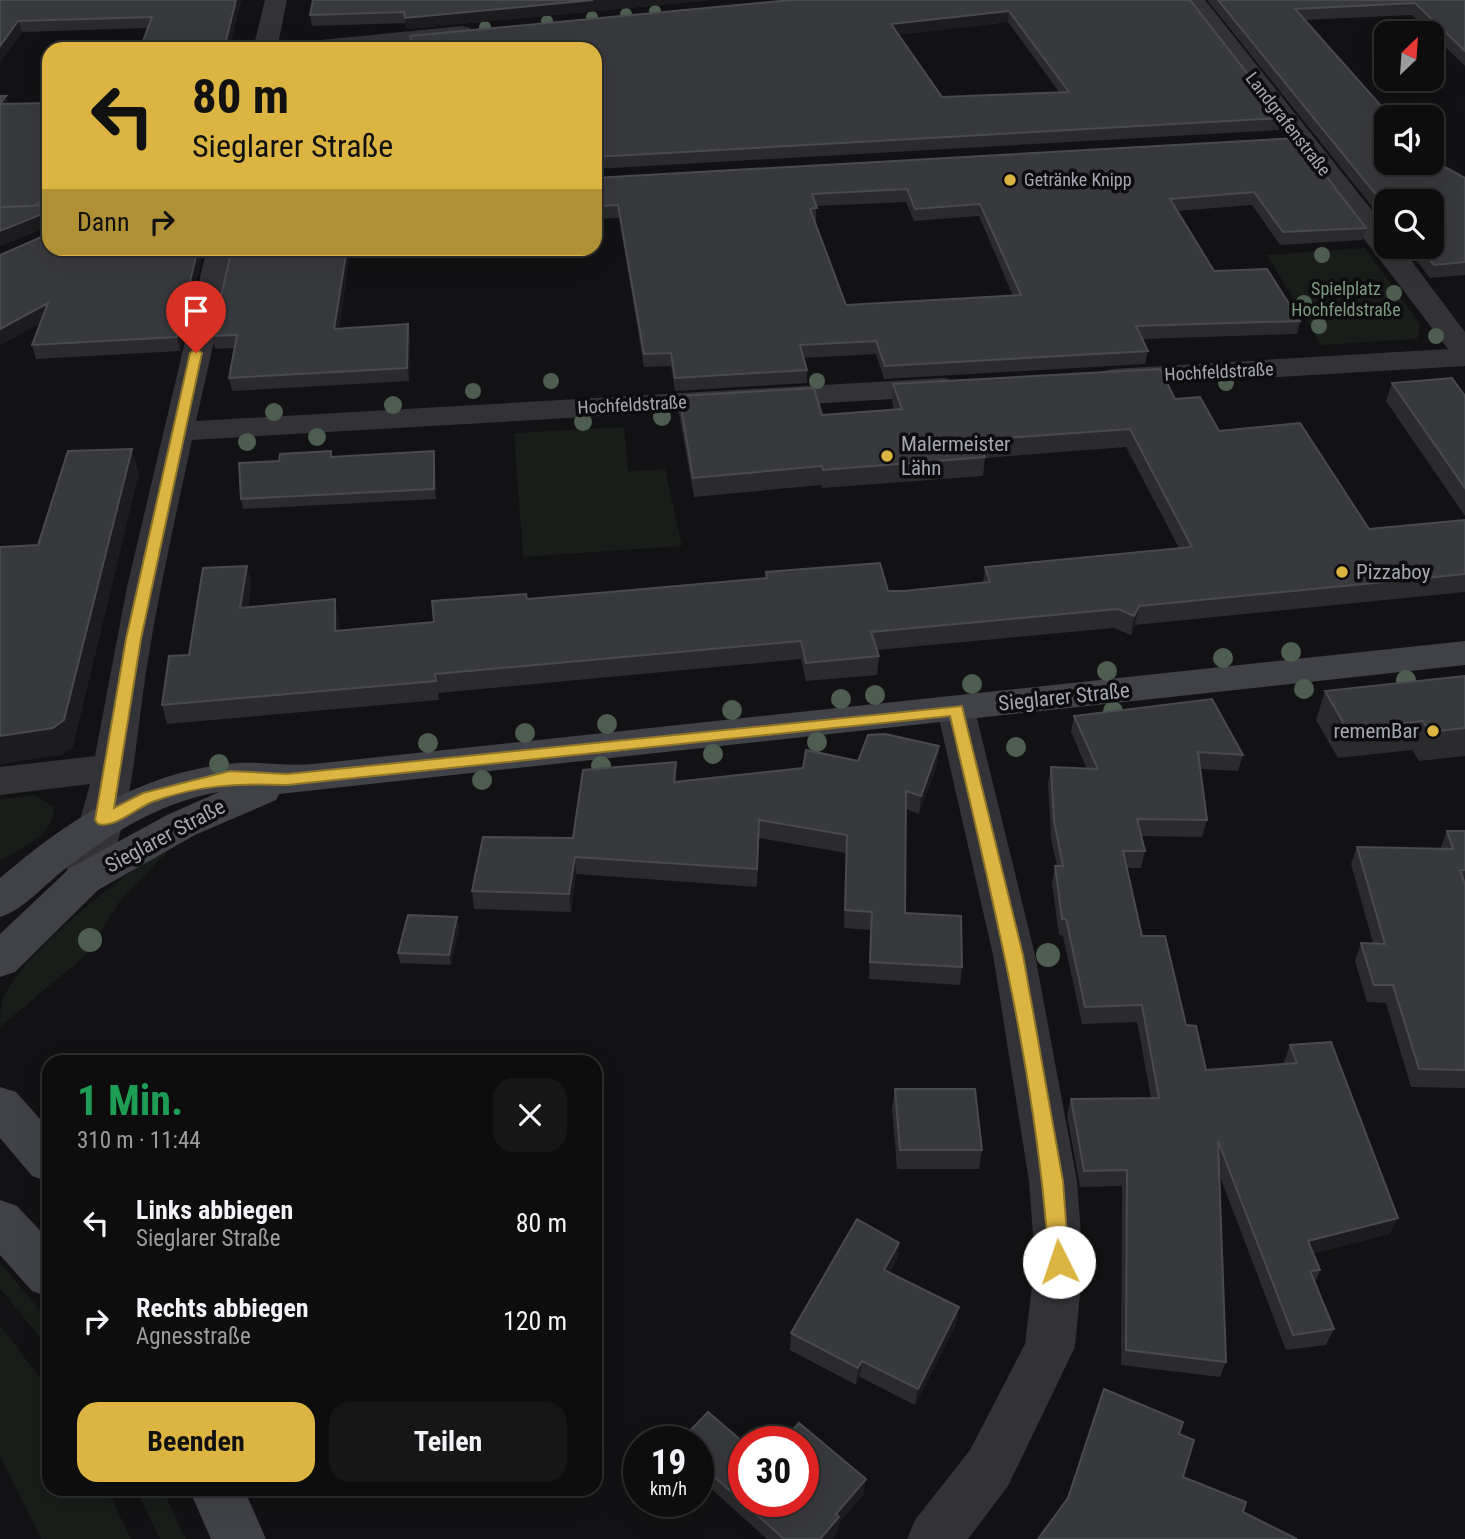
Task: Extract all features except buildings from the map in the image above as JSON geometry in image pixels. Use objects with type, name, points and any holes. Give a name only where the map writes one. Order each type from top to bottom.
[{"type":"street","points":[[267,42],[276,0]]},
{"type":"street","name":"Landgrafenstraße","points":[[1193,0],[1374,231]]},
{"type":"street","points":[[373,42],[477,32]]},
{"type":"street","points":[[1272,141],[1300,139]]},
{"type":"street","points":[[103,820],[114,767],[133,639],[177,431],[219,256]]},
{"type":"street","name":"Landgrafenstraße","points":[[1396,259],[1465,355]]},
{"type":"street","points":[[1435,311],[1465,306]]},
{"type":"street","name":"Hochfeldstraße","points":[[1083,379],[1465,355]]},
{"type":"street","name":"Hochfeldstraße","points":[[177,431],[972,386]]},
{"type":"street","name":"Sieglarer Straße","points":[[0,901],[46,861],[103,820],[148,797],[230,777],[287,780],[956,710],[1465,653]]},
{"type":"street","points":[[934,1539],[989,1468],[1050,1347],[1059,1262],[1053,1181],[1014,955],[956,710]]},
{"type":"street","points":[[0,781],[114,767]]},
{"type":"street","name":"Sieglarer Straße","points":[[0,960],[84,879],[217,807],[287,780]]},
{"type":"street","name":"Sieglarer Straße","points":[[84,879],[103,820]]},
{"type":"street","name":"Sieglarer Straße","points":[[0,880],[46,861]]},
{"type":"street","points":[[0,1106],[42,1154]]},
{"type":"street","points":[[0,1221],[42,1267]]},
{"type":"street","points":[[219,1496],[239,1539]]},
{"type":"green space","name":"Spielplatz Hochfeldstraße","points":[[1365,248],[1420,325],[1417,339],[1321,345],[1267,255]]},
{"type":"green space","points":[[624,427],[628,471],[665,469],[682,546],[523,557],[514,433]]},
{"type":"green space","points":[[35,795],[54,807],[49,825],[35,840],[0,861],[0,799]]},
{"type":"green space","points":[[166,848],[166,853],[120,901],[85,956],[0,1027],[2,1001],[30,960],[100,896]]},
{"type":"green space","points":[[0,1263],[42,1312],[42,1340],[0,1289]]},
{"type":"green space","points":[[0,1325],[42,1381],[42,1496],[110,1496],[131,1539],[41,1539],[0,1455]]},
{"type":"green space","points":[[139,1496],[165,1496],[186,1539],[160,1539]]},
{"type":"place","name":"Getränke Knipp","points":[[1010,180]]},
{"type":"place","name":"Malermeister Lähn","points":[[887,456]]},
{"type":"place","name":"Pizzaboy","points":[[1342,572]]},
{"type":"place","name":"rememBar","points":[[1433,731]]},
{"type":"route","points":[[196,353],[133,639],[114,767],[103,820],[148,797],[230,777],[287,780],[956,710],[964,734],[1014,955],[1053,1181],[1059,1262]]}]
